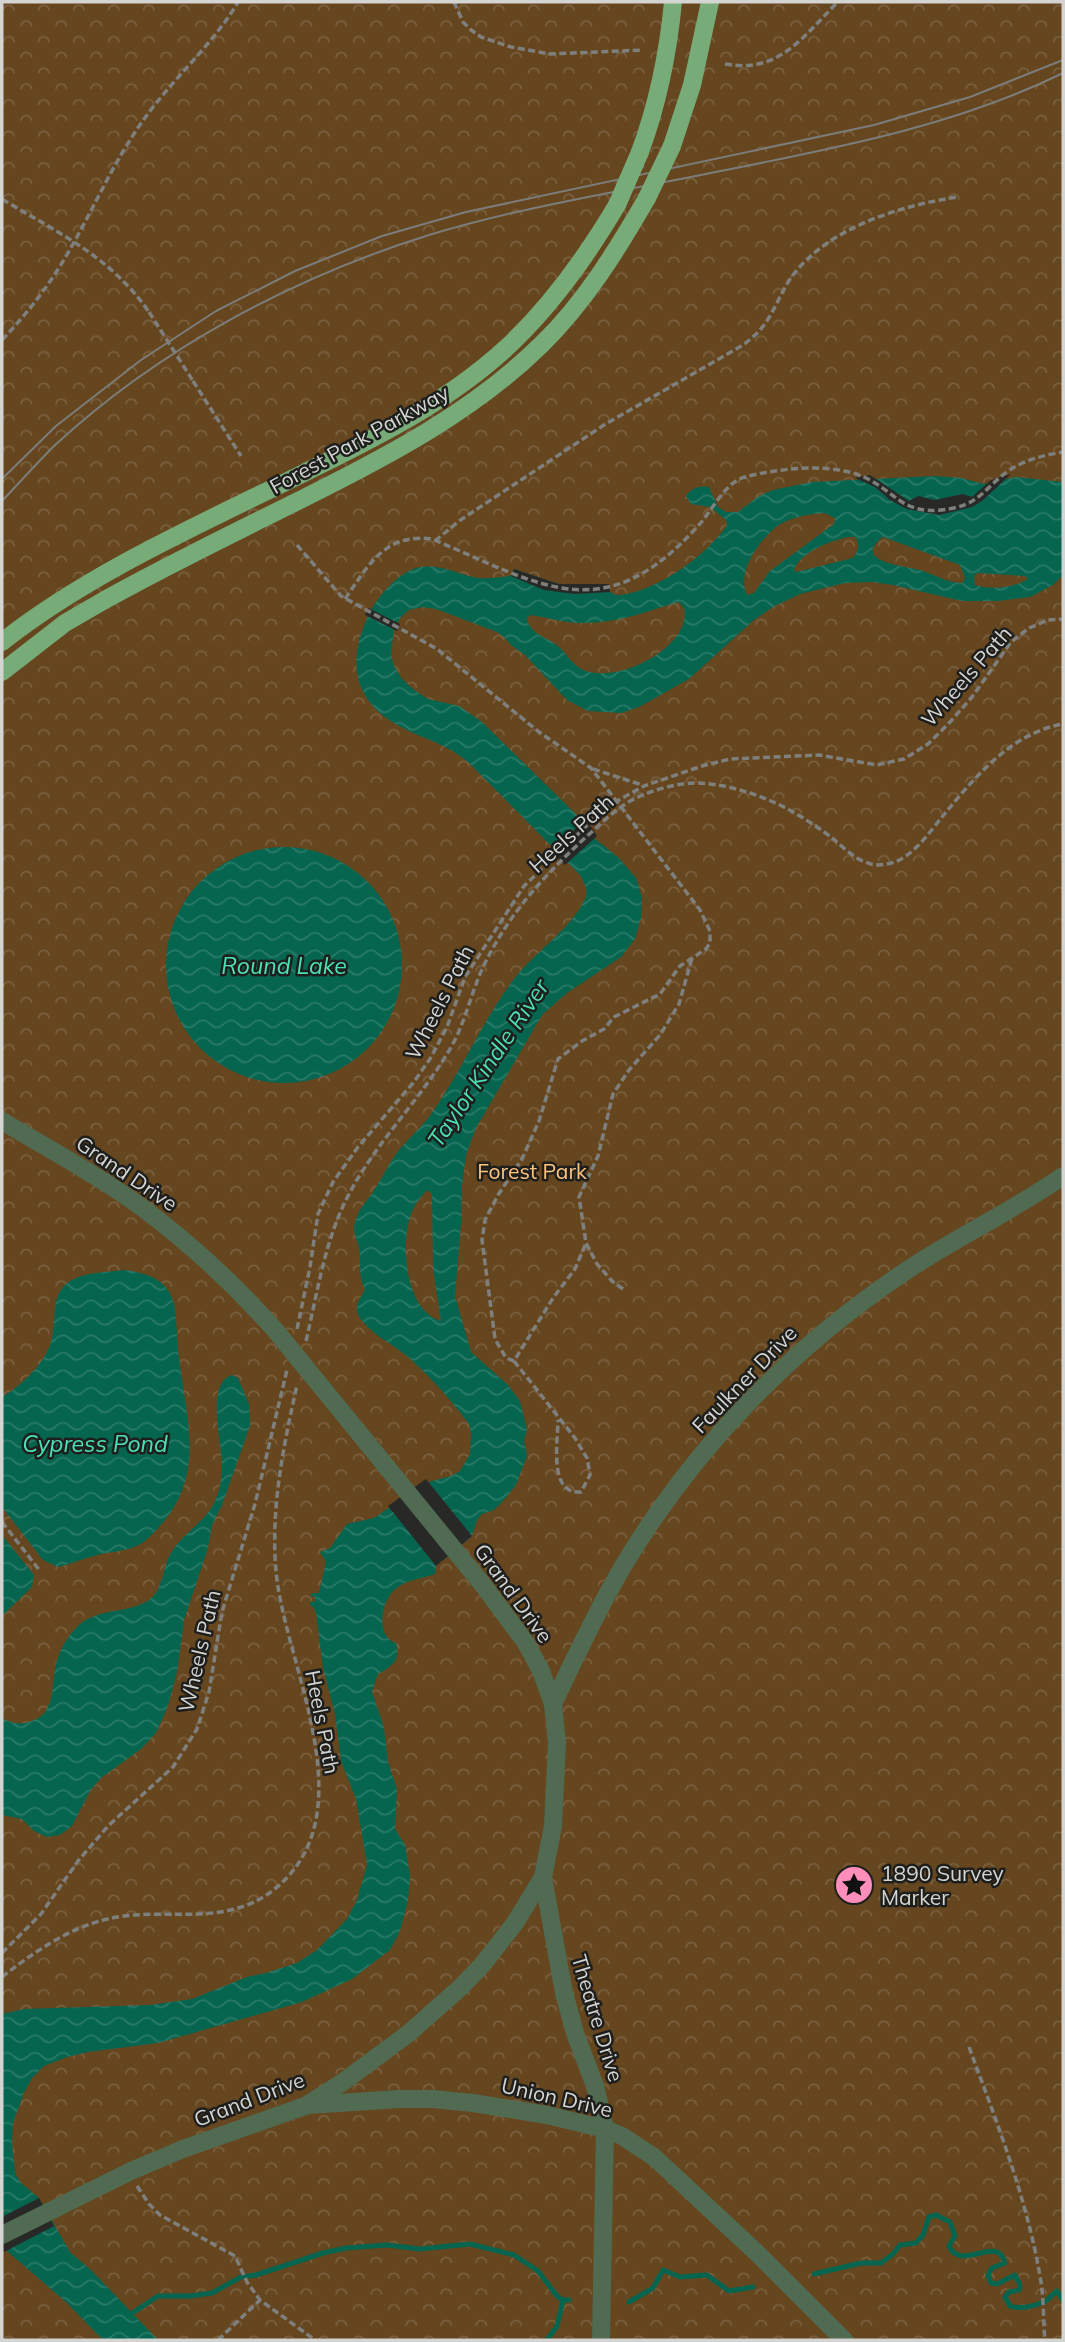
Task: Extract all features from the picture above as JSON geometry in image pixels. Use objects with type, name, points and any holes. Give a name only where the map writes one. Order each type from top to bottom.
[{"type":"main road","name":"Forest Park Parkway","points":[[2,642],[71,593],[370,439],[455,388],[502,351],[577,269],[617,205],[653,117],[673,2]]},
{"type":"main road","name":"Forest Park Parkway","points":[[2,672],[65,623],[103,601],[392,452],[440,424],[494,386],[544,342],[573,310],[606,265],[647,198],[672,146],[692,85],[710,2]]},
{"type":"street","name":"Grand Drive","points":[[2,1121],[142,1208],[204,1257],[240,1291],[455,1550],[526,1643],[541,1671],[553,1704],[557,1743],[553,1826],[542,1877],[515,1923],[461,1987],[382,2054],[305,2106],[122,2175],[2,2235]]},
{"type":"street","name":"Faulkner Drive","points":[[553,1704],[624,1565],[676,1488],[740,1412],[810,1342],[843,1316],[910,1268],[1034,1196],[1063,1176]]},
{"type":"street","name":"Theatre Drive","points":[[542,1877],[564,1993],[595,2086],[605,2129],[601,2340]]},
{"type":"street","name":"Union Drive","points":[[305,2106],[433,2099],[512,2108],[605,2129],[622,2136],[654,2157],[759,2255],[844,2340]]},
{"type":"path","points":[[2,340],[27,314],[57,272],[113,168],[142,122],[226,22],[238,2]]},
{"type":"path","points":[[454,2],[463,22],[471,30],[481,37],[511,47],[550,54],[643,50]]},
{"type":"path","points":[[725,64],[748,67],[771,62],[838,2]]},
{"type":"path","points":[[435,541],[459,521],[604,425],[743,345],[760,331],[795,273],[806,261],[844,233],[928,201],[957,197]]},
{"type":"path","points":[[2,199],[113,269],[149,312],[241,456]]},
{"type":"path","points":[[346,600],[381,551],[390,545],[417,537],[435,541],[533,582],[566,590],[610,588],[657,565],[689,536],[732,485],[747,476],[822,468],[867,478],[890,496],[909,506],[941,510],[962,506],[980,497],[1008,471],[1024,463],[1063,452]]},
{"type":"path","points":[[297,545],[346,600],[419,639],[456,664],[540,732],[591,768],[644,786]]},
{"type":"path","name":"Wheels Path","points":[[297,1329],[315,1230],[324,1199],[358,1147],[430,1059],[447,1027],[465,977],[524,886],[599,814],[616,800],[644,786],[730,759],[819,755],[877,765],[904,759],[928,744],[950,722],[972,697],[1011,642],[1029,628],[1063,619]]},
{"type":"path","name":"Heels Path","points":[[306,1341],[328,1249],[346,1201],[392,1131],[435,1074],[456,1039],[486,961],[528,894],[605,820],[621,807],[659,789],[694,783],[729,787],[771,801],[795,814],[869,864],[890,864],[901,860],[928,835],[971,784],[1001,755],[1034,733],[1063,724]]},
{"type":"path","points":[[558,1420],[557,1474],[566,1489],[575,1493],[581,1492],[590,1475],[587,1458],[525,1372],[514,1361],[506,1359],[495,1339],[482,1240],[485,1220],[522,1159],[539,1121],[558,1059],[604,1029],[614,1017],[660,994],[680,966],[706,949],[710,931],[700,910],[591,768]]},
{"type":"path","points":[[623,1289],[597,1264],[586,1243],[579,1197],[598,1156],[613,1094],[629,1070],[660,1035],[679,1004],[692,958]]},
{"type":"path","points":[[514,1361],[553,1298],[575,1269],[586,1243]]},
{"type":"path","name":"Wheels Path","points":[[2,1953],[41,1914],[78,1861],[108,1825],[173,1767],[197,1729],[209,1692],[222,1612],[255,1504],[287,1371]]},
{"type":"path","name":"Heels Path","points":[[2,1977],[39,1950],[89,1924],[139,1915],[213,1914],[243,1907],[268,1894],[283,1881],[306,1848],[316,1816],[319,1768],[312,1728],[281,1604],[275,1555],[280,1469],[297,1383]]},
{"type":"path","points":[[2,1522],[40,1571]]},
{"type":"path","points":[[969,2047],[1020,2196],[1036,2258],[1045,2340]]},
{"type":"path","points":[[136,2184],[160,2215],[235,2256],[260,2300],[315,2340]]},
{"type":"path","points":[[218,2340],[260,2300]]},
{"type":"green space","name":"Forest Park","points":[[2,2],[1063,2],[1063,2340],[2,2340]]},
{"type":"water","name":"Taylor Kindle River","points":[[935,476],[962,478],[983,484],[1016,477],[1063,482],[1063,575],[1053,585],[1030,597],[998,601],[962,601],[872,582],[845,583],[800,594],[754,620],[689,679],[639,707],[621,713],[588,711],[567,700],[525,655],[497,632],[436,609],[422,607],[409,610],[394,629],[391,655],[402,679],[428,699],[459,706],[482,722],[583,821],[594,838],[619,858],[636,878],[642,897],[641,918],[635,939],[621,957],[567,993],[542,1015],[476,1128],[466,1155],[455,1296],[471,1352],[508,1385],[520,1401],[527,1430],[524,1440],[527,1456],[516,1485],[494,1510],[482,1514],[472,1536],[436,1566],[435,1574],[398,1587],[387,1599],[384,1608],[382,1625],[389,1639],[396,1643],[397,1654],[391,1665],[378,1674],[372,1691],[384,1728],[388,1762],[397,1789],[395,1829],[405,1845],[410,1876],[408,1900],[400,1931],[390,1950],[352,1979],[302,2002],[158,2043],[67,2057],[44,2066],[32,2078],[24,2093],[13,2123],[15,2173],[21,2183],[39,2198],[70,2252],[92,2271],[158,2340],[103,2340],[66,2302],[7,2251],[2,2241],[2,2014],[24,2009],[150,2005],[192,1999],[247,1977],[297,1963],[317,1950],[347,1919],[357,1900],[367,1865],[356,1799],[341,1761],[335,1714],[323,1668],[316,1614],[310,1605],[310,1602],[316,1601],[314,1596],[310,1597],[312,1593],[319,1593],[326,1562],[320,1552],[330,1548],[347,1524],[374,1518],[428,1482],[460,1471],[470,1454],[471,1434],[469,1424],[432,1380],[407,1356],[361,1320],[357,1310],[365,1289],[361,1279],[355,1222],[396,1154],[430,1116],[514,979],[571,920],[586,896],[586,887],[580,875],[469,763],[441,745],[394,723],[368,700],[357,674],[356,659],[363,628],[374,605],[391,584],[413,569],[428,566],[482,578],[510,576],[514,569],[559,584],[609,584],[610,592],[616,595],[646,588],[662,581],[693,560],[707,549],[727,525],[726,520],[710,507],[691,504],[686,496],[693,489],[709,487],[718,507],[726,512],[738,512],[759,496],[773,490],[812,482]],"holes":[[[824,513],[835,518],[834,524],[770,571],[754,593],[747,595],[744,577],[756,549],[776,527],[799,517]],[[856,537],[858,548],[853,558],[796,572],[794,569],[804,557],[833,541]],[[883,537],[960,565],[965,578],[962,583],[951,582],[920,570],[884,561],[873,552],[875,545]],[[978,573],[1025,576],[1028,579],[1009,586],[988,587],[975,585],[974,576]],[[678,602],[684,608],[685,614],[679,633],[657,655],[642,663],[609,673],[594,673],[581,669],[558,646],[535,632],[527,618],[530,615],[567,622],[593,623]],[[426,1191],[432,1194],[433,1269],[441,1321],[429,1315],[420,1304],[408,1275],[408,1227],[412,1211]]]},
{"type":"water","name":"Round Lake","points":[[284,847],[318,852],[340,861],[359,874],[375,890],[388,909],[397,931],[402,965],[397,999],[388,1021],[375,1040],[359,1056],[340,1069],[318,1078],[284,1083],[250,1078],[228,1069],[209,1056],[193,1040],[180,1021],[171,999],[166,965],[171,931],[180,909],[193,890],[209,874],[228,861],[250,852]]},
{"type":"water","name":"Cypress Pond","points":[[126,1270],[145,1274],[159,1281],[168,1289],[173,1300],[189,1433],[186,1477],[179,1498],[165,1520],[140,1545],[58,1567],[43,1560],[2,1507],[2,1397],[30,1375],[46,1353],[52,1337],[57,1300],[64,1285],[84,1275]]},
{"type":"water","points":[[232,1375],[238,1378],[249,1404],[250,1426],[222,1505],[212,1525],[208,1548],[184,1620],[177,1672],[168,1706],[156,1733],[141,1749],[101,1778],[90,1791],[72,1826],[60,1835],[47,1837],[34,1831],[22,1819],[2,1815],[2,1718],[13,1723],[24,1723],[40,1717],[46,1711],[52,1696],[60,1652],[69,1636],[82,1622],[99,1614],[144,1603],[155,1594],[171,1553],[208,1512],[218,1492],[222,1464],[217,1401],[224,1380]]},
{"type":"water","points":[[2,1535],[34,1575],[32,1587],[2,1616]]},
{"type":"pier","points":[[1011,474],[972,507],[939,515],[907,509],[890,500],[875,487],[855,478],[870,475],[909,501],[918,496],[935,500],[962,494],[972,497],[991,480]]},
{"type":"pier","points":[[514,569],[559,584],[609,584],[610,592],[575,594],[544,590],[511,576]]},
{"type":"pier","points":[[368,608],[400,624],[397,631],[365,615]]},
{"type":"pier","points":[[586,819],[597,836],[565,865],[551,851]]},
{"type":"pier","points":[[426,1479],[472,1536],[436,1566],[388,1506]]},
{"type":"pier","points":[[39,2198],[54,2226],[4,2252],[2,2217]]},
{"type":"waterway","points":[[814,2274],[861,2263],[881,2263],[900,2245],[916,2243],[923,2235],[929,2217],[936,2215],[950,2222],[955,2236],[949,2246],[955,2253],[962,2256],[995,2251],[1001,2255],[1005,2263],[992,2268],[988,2275],[991,2283],[997,2284],[1015,2275],[1020,2285],[1019,2290],[1009,2292],[1005,2297],[1010,2306],[1023,2308],[1036,2305],[1046,2301],[1057,2291],[1063,2301]]},
{"type":"waterway","points":[[128,2316],[158,2296],[212,2293],[241,2277],[256,2275],[323,2253],[346,2248],[387,2245],[420,2249],[470,2244],[514,2255],[538,2271],[557,2296],[569,2300]]},
{"type":"waterway","points":[[629,2302],[653,2288],[663,2270],[680,2277],[707,2275],[729,2291],[753,2287]]},
{"type":"waterway","points":[[547,2340],[557,2326],[563,2300]]},
{"type":"tram line","points":[[2,479],[56,426],[141,360],[216,311],[295,271],[382,236],[466,212],[874,125],[970,97],[1063,60]]},
{"type":"tram line","points":[[2,501],[54,446],[138,378],[230,320],[328,272],[429,235],[502,215],[898,132],[982,107],[1063,73]]},
{"type":"place","name":"1890 Survey Marker","points":[[854,1885]]}]
